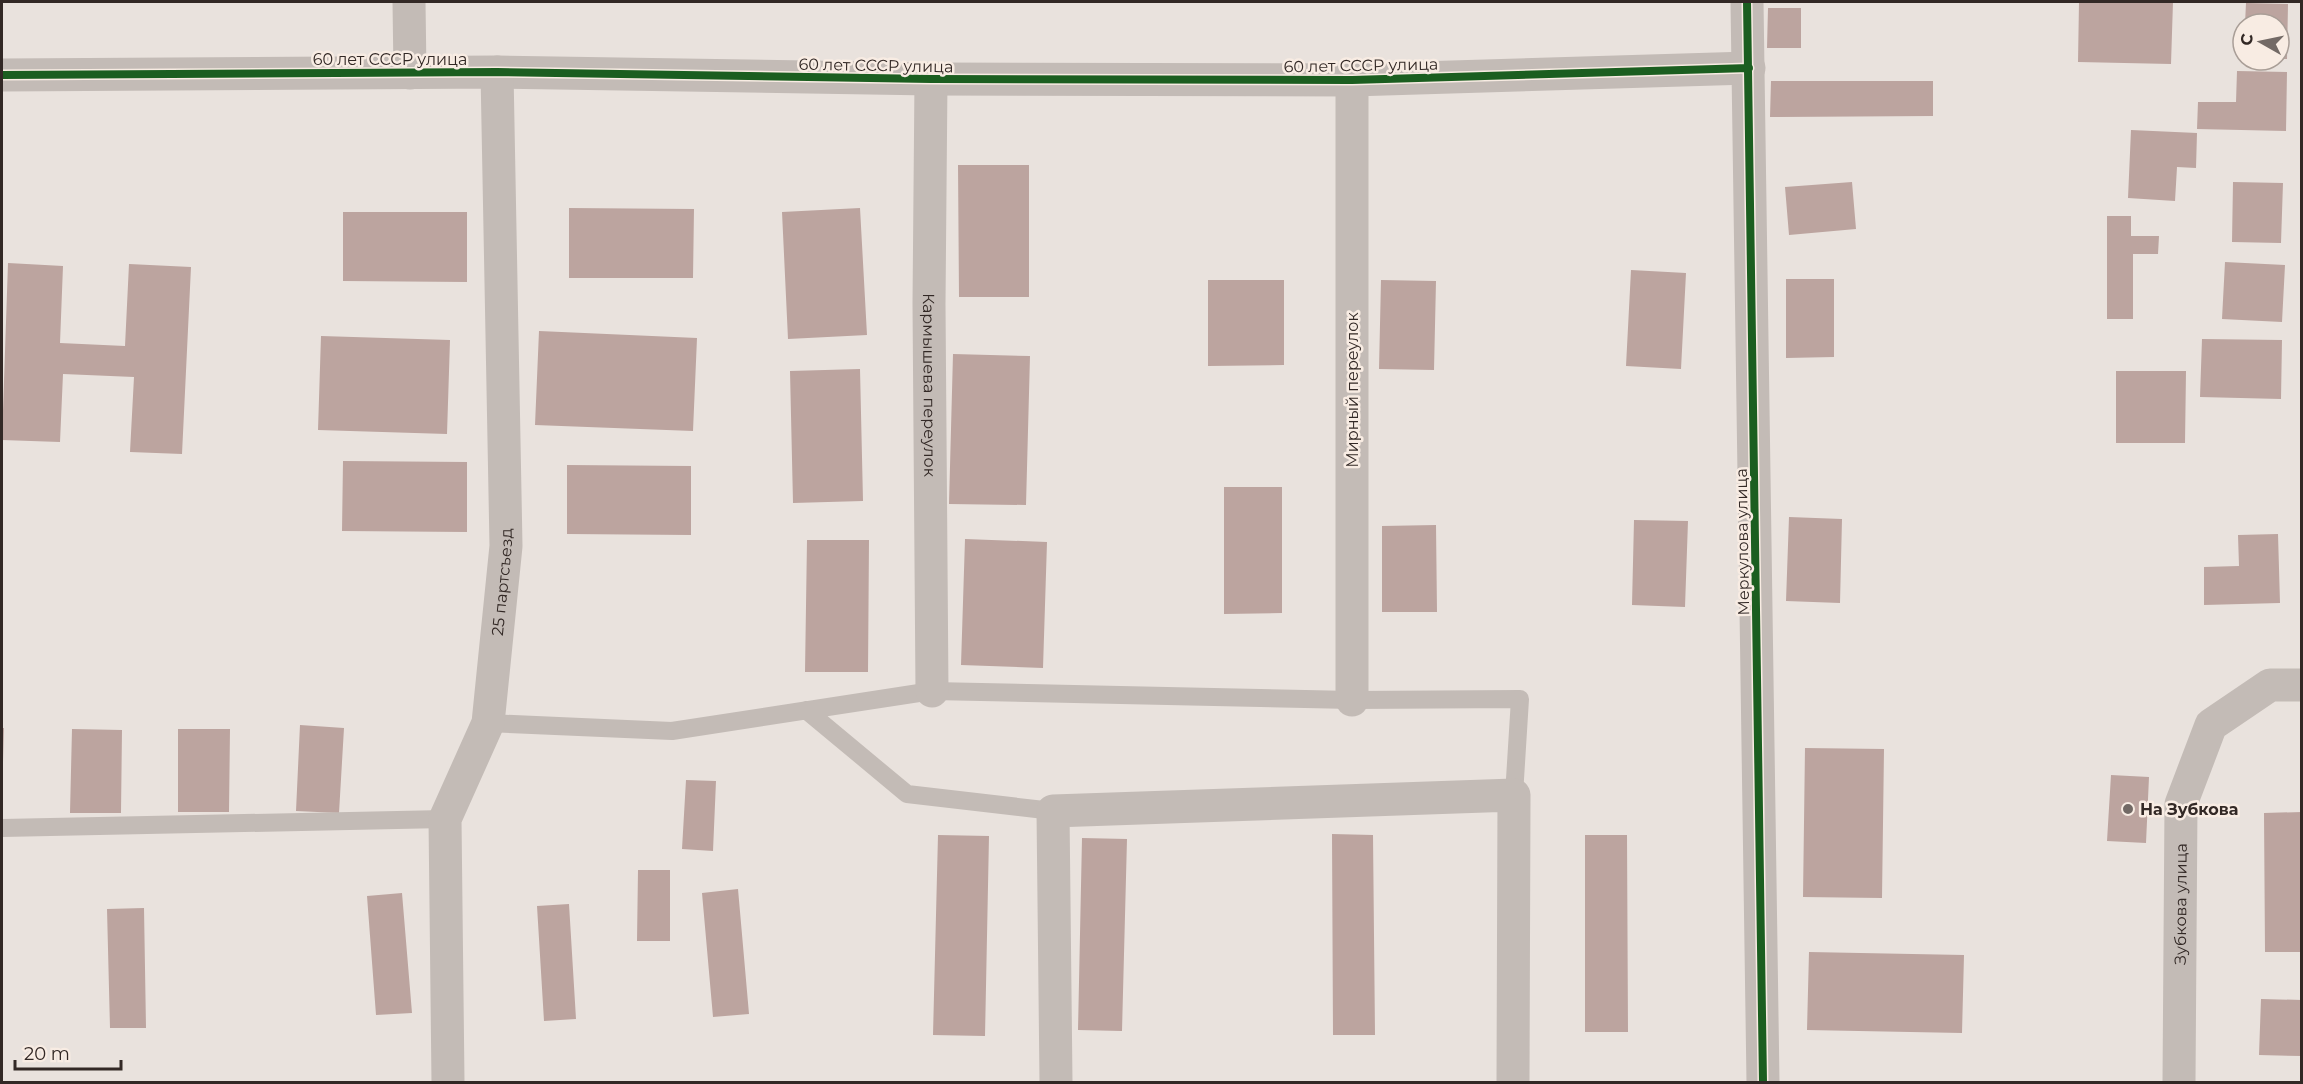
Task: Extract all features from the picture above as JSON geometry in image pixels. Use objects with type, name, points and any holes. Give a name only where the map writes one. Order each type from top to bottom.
[{"type":"street","points":[[409,2],[410,73]]},
{"type":"street","name":"Меркулова улица","points":[[1747,2],[1763,1083]]},
{"type":"street","name":"60 лет СССР улица","points":[[2,75],[497,72],[931,79],[1352,80],[1749,68]]},
{"type":"street","name":"25 партсъезд","points":[[448,1083],[445,819],[488,723],[506,546],[497,72]]},
{"type":"street","name":"Кармышева переулок","points":[[931,79],[929,316],[932,691]]},
{"type":"street","name":"Мирный переулок","points":[[1352,80],[1352,700]]},
{"type":"street","name":"Зубкова улица","points":[[2179,1083],[2181,804],[2211,725],[2270,685],[2301,685]]},
{"type":"street","points":[[1056,1083],[1053,811],[1514,795],[1513,1083]]},
{"type":"lane","points":[[488,723],[672,731],[932,691],[1352,700],[1520,699],[1514,795]]},
{"type":"lane","points":[[806,710],[907,794],[1053,811]]},
{"type":"lane","points":[[2,828],[445,819]]},
{"type":"building","points":[[2079,2],[2173,2],[2171,64],[2078,62]]},
{"type":"building","points":[[2246,3],[2288,4],[2288,12],[2246,12]]},
{"type":"building","points":[[1768,8],[1801,8],[1801,48],[1767,48]]},
{"type":"building","points":[[2237,72],[2287,72],[2286,131],[2197,129],[2198,102],[2236,102]]},
{"type":"building","points":[[1771,81],[1933,81],[1933,116],[1770,117]]},
{"type":"building","points":[[2131,130],[2197,133],[2196,168],[2177,167],[2175,201],[2128,198]]},
{"type":"building","points":[[958,165],[1029,165],[1029,297],[959,297]]},
{"type":"building","points":[[1852,182],[1856,229],[1789,235],[1785,187]]},
{"type":"building","points":[[2233,182],[2283,183],[2281,243],[2232,242]]},
{"type":"building","points":[[569,208],[694,209],[693,278],[569,278]]},
{"type":"building","points":[[860,208],[867,335],[788,339],[782,212]]},
{"type":"building","points":[[343,212],[467,212],[467,282],[343,281]]},
{"type":"building","points":[[2107,216],[2131,216],[2131,236],[2159,236],[2158,254],[2133,254],[2133,319],[2107,319]]},
{"type":"building","points":[[2225,262],[2285,265],[2282,322],[2222,319]]},
{"type":"building","points":[[8,263],[63,266],[60,343],[125,346],[129,264],[191,267],[182,454],[130,452],[134,377],[63,374],[60,442],[2,440]]},
{"type":"building","points":[[1631,270],[1686,273],[1681,369],[1626,366]]},
{"type":"building","points":[[1786,279],[1834,279],[1834,357],[1786,358]]},
{"type":"building","points":[[1208,280],[1284,280],[1284,365],[1208,366]]},
{"type":"building","points":[[1381,280],[1436,281],[1434,370],[1379,369]]},
{"type":"building","points":[[539,331],[697,338],[693,431],[535,425]]},
{"type":"building","points":[[321,336],[450,340],[447,434],[318,430]]},
{"type":"building","points":[[2202,339],[2282,340],[2281,399],[2200,397]]},
{"type":"building","points":[[953,354],[1030,356],[1026,505],[949,504]]},
{"type":"building","points":[[860,369],[863,501],[793,503],[790,371]]},
{"type":"building","points":[[2116,371],[2186,371],[2185,443],[2116,443]]},
{"type":"building","points":[[343,461],[467,462],[467,532],[342,531]]},
{"type":"building","points":[[567,465],[691,466],[691,535],[567,534]]},
{"type":"building","points":[[1224,487],[1282,487],[1282,613],[1224,614]]},
{"type":"building","points":[[1789,517],[1842,519],[1840,603],[1786,601]]},
{"type":"building","points":[[1634,520],[1688,521],[1685,607],[1632,605]]},
{"type":"building","points":[[1436,525],[1437,612],[1382,612],[1382,526]]},
{"type":"building","points":[[2278,534],[2280,603],[2204,605],[2204,567],[2239,566],[2238,535]]},
{"type":"building","points":[[965,539],[1047,542],[1043,668],[961,665]]},
{"type":"building","points":[[807,540],[869,540],[868,672],[805,672]]},
{"type":"building","points":[[300,725],[344,728],[339,813],[296,811]]},
{"type":"building","points":[[2,728],[4,728],[3,762],[2,762]]},
{"type":"building","points":[[72,729],[122,730],[121,813],[70,813]]},
{"type":"building","points":[[178,729],[230,729],[229,812],[178,812]]},
{"type":"building","points":[[1805,748],[1884,749],[1882,898],[1803,897]]},
{"type":"building","name":"На Зубкова","points":[[2111,775],[2149,777],[2146,843],[2107,841]]},
{"type":"building","points":[[686,780],[716,781],[713,851],[682,849]]},
{"type":"building","points":[[2302,812],[2302,952],[2265,952],[2264,813]]},
{"type":"building","points":[[1332,834],[1373,835],[1375,1035],[1333,1035]]},
{"type":"building","points":[[938,835],[989,836],[985,1036],[933,1035]]},
{"type":"building","points":[[1585,835],[1627,835],[1628,1032],[1585,1032]]},
{"type":"building","points":[[1082,838],[1127,839],[1122,1031],[1078,1030]]},
{"type":"building","points":[[638,870],[670,870],[670,941],[637,941]]},
{"type":"building","points":[[738,889],[749,1014],[713,1017],[702,893]]},
{"type":"building","points":[[402,893],[412,1013],[376,1015],[367,896]]},
{"type":"building","points":[[569,904],[576,1019],[544,1021],[537,906]]},
{"type":"building","points":[[144,908],[146,1028],[110,1028],[107,909]]},
{"type":"building","points":[[1809,952],[1964,955],[1962,1033],[1807,1030]]},
{"type":"building","points":[[2261,999],[2302,1000],[2302,1056],[2259,1055]]},
{"type":"cycle path","points":[[1747,2],[1763,1082]]},
{"type":"cycle path","points":[[2,75],[497,72],[931,79],[1352,80],[1749,68]]},
{"type":"place","name":"На Зубкова","points":[[2128,809]]}]
